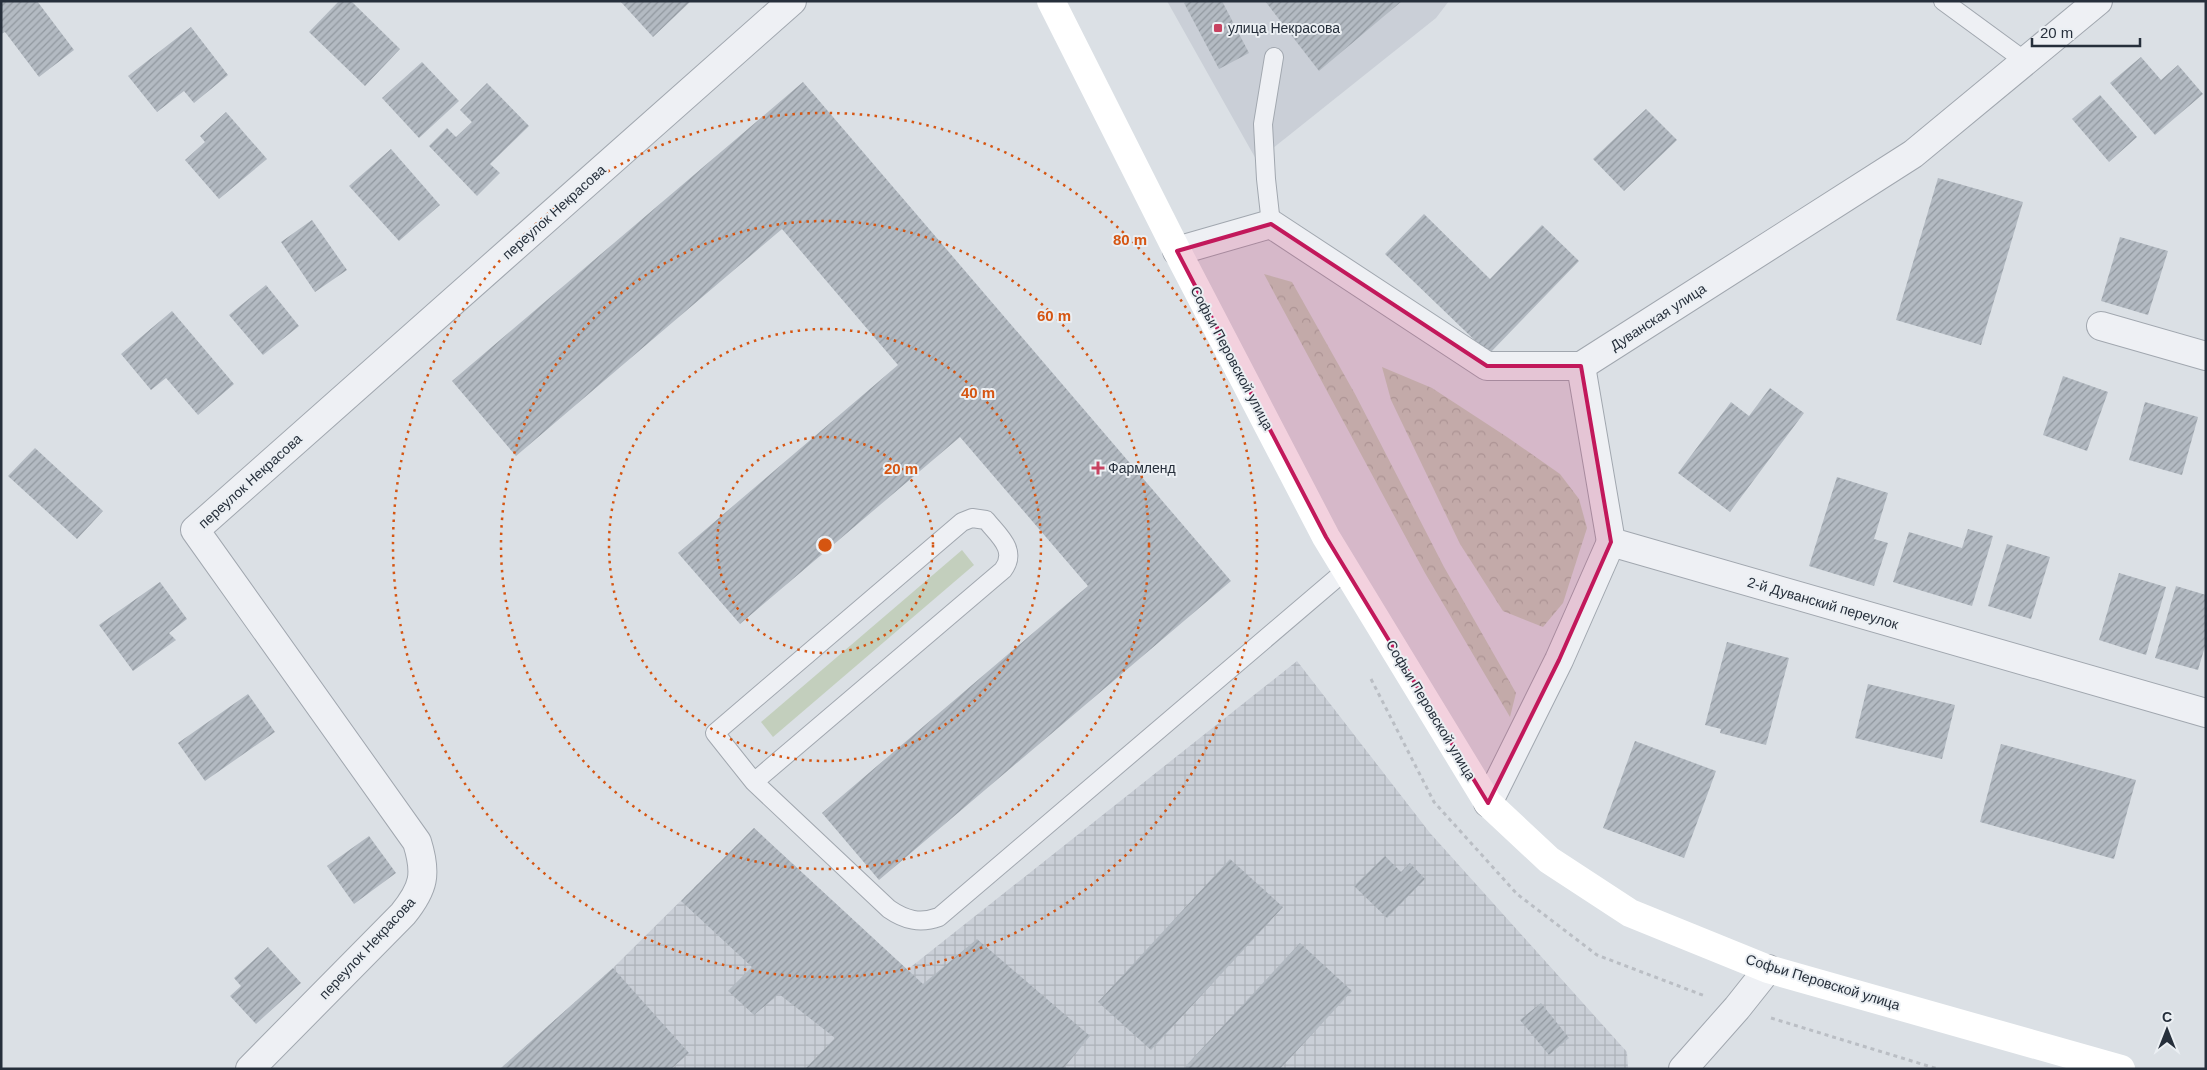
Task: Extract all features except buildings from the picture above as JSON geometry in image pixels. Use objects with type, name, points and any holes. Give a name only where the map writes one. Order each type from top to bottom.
[{"type":"main road","name":"Софьи Перовской улица","points":[[1051,1],[1177,251],[1326,537],[1488,803],[1549,860],[1630,913],[1768,969],[2121,1069]]},
{"type":"street","name":"переулок Некрасова","points":[[250,1069],[403,914],[417,897],[423,879],[423,861],[417,842],[195,530],[792,1]]},
{"type":"street","name":"Дуванская улица","points":[[1581,366],[1913,154],[2098,1]]},
{"type":"street","points":[[1177,251],[1271,224],[1487,366],[1581,366],[1611,542],[1560,660],[1488,803]]},
{"type":"street","points":[[2101,326],[2206,356]]},
{"type":"street","name":"2-й Дуванский переулок","points":[[1611,542],[2206,713]]},
{"type":"street","points":[[1683,1069],[1737,1008],[1768,969]]},
{"type":"lane","points":[[1942,1],[2025,61]]},
{"type":"lane","points":[[1271,224],[1263,124],[1274,57]]},
{"type":"lane","points":[[754,782],[1003,570],[1009,559],[1008,548],[986,520],[972,518],[962,522],[715,733],[754,782],[889,909],[900,917],[910,920],[939,917],[1346,570]]},
{"type":"highlighted area","points":[[1271,224],[1487,366],[1581,366],[1611,542],[1559,660],[1488,803],[1326,537],[1177,251]]},
{"type":"shaded area","points":[[1167,1],[1449,1],[1436,18],[1257,161]]},
{"type":"shaded area","points":[[1297,661],[1430,833],[1627,1052],[1628,1069],[500,1069],[613,968],[754,828],[907,970]]},
{"type":"green space","points":[[1264,274],[1292,282],[1355,394],[1444,567],[1516,693],[1510,717],[1425,573]]},
{"type":"green space","points":[[1382,367],[1432,388],[1507,437],[1560,474],[1579,499],[1587,528],[1563,603],[1543,627],[1503,611],[1460,544],[1391,400]]},
{"type":"green space","points":[[962,550],[974,565],[773,737],[761,722]]},
{"type":"place","name":"улица Некрасова","points":[[1218,28]]},
{"type":"place","name":"Фармленд","points":[[1098,468]]}]
